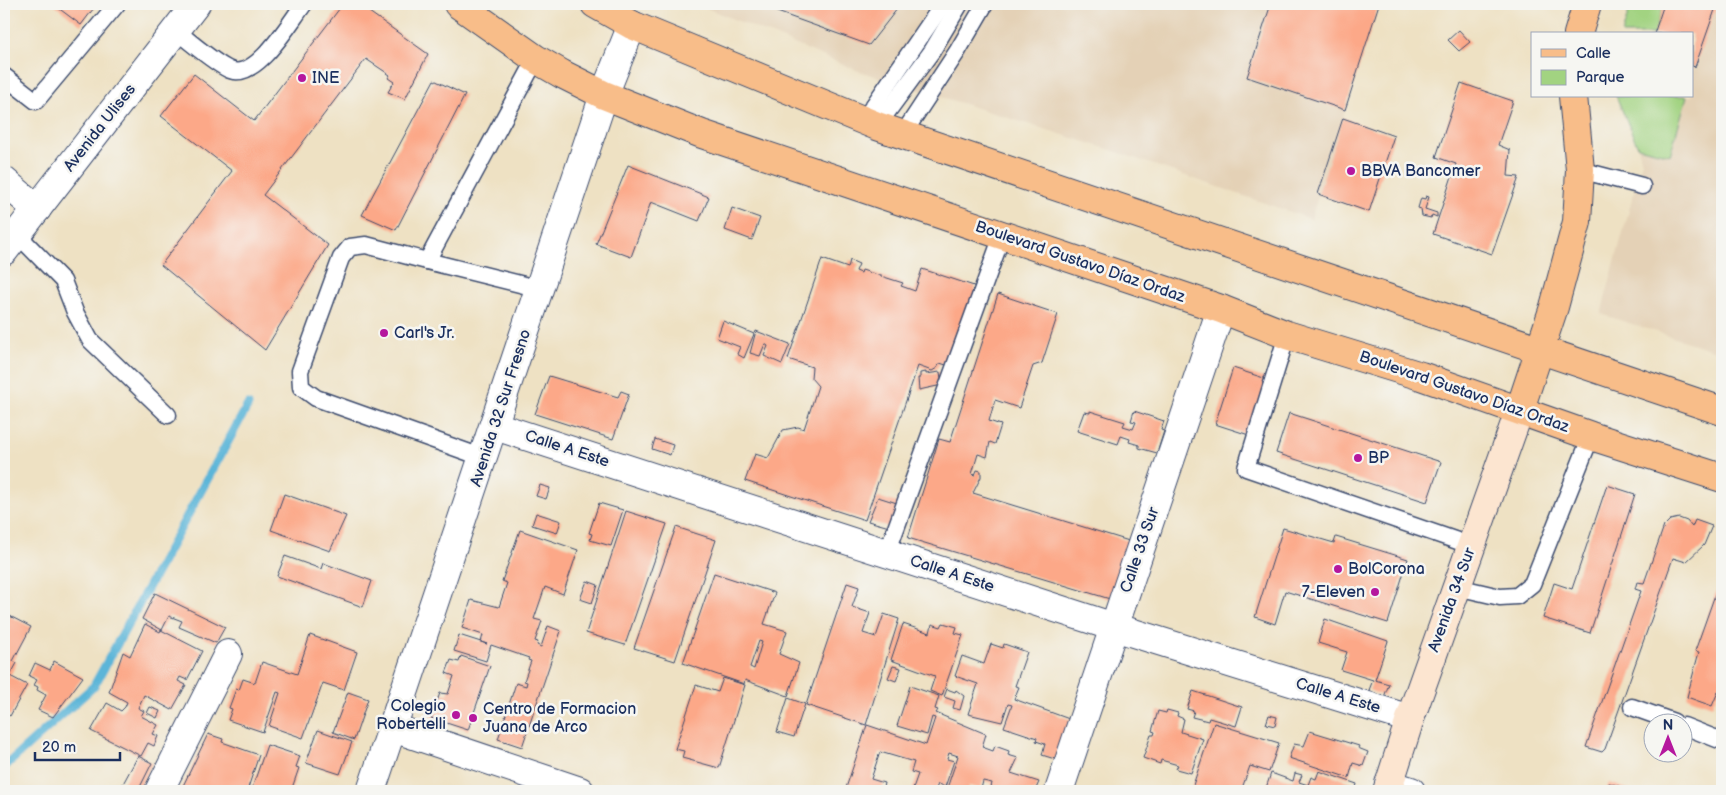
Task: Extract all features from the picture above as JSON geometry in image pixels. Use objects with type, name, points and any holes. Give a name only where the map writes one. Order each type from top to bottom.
[{"type":"main road","name":"Boulevard Gustavo Díaz Ordaz","points":[[458,4],[536,59],[604,95],[702,134],[1222,309],[1287,335],[1421,376],[1520,409],[1591,436],[1722,478]]},
{"type":"main road","points":[[595,4],[632,25],[870,124],[1538,351],[1722,411]]},
{"type":"main road","points":[[1579,32],[1587,4]]},
{"type":"main road","points":[[1520,409],[1554,307],[1577,222],[1580,170],[1573,98]]},
{"type":"main road","name":"Avenida 34 Sur","points":[[1396,789],[1410,719],[1520,409]]},
{"type":"street","name":"Avenida Ulises","points":[[11,242],[196,4]]},
{"type":"street","name":"Avenida 32 Sur Fresno","points":[[371,791],[495,426],[604,95],[632,25]]},
{"type":"street","points":[[4,181],[37,209]]},
{"type":"street","name":"Calle 33 Sur","points":[[1059,791],[1222,309]]},
{"type":"street","name":"Calle A Este","points":[[495,426],[1114,627],[1410,719]]},
{"type":"street","points":[[158,791],[228,654]]},
{"type":"street","points":[[392,728],[580,791]]},
{"type":"lane","points":[[4,76],[36,101],[117,4]]},
{"type":"lane","points":[[176,31],[231,70],[246,71],[258,64],[304,4]]},
{"type":"lane","points":[[870,124],[943,4]]},
{"type":"lane","points":[[870,124],[932,50],[960,4]]},
{"type":"lane","points":[[903,134],[956,52],[984,4]]},
{"type":"lane","points":[[428,261],[536,59]]},
{"type":"lane","points":[[1580,170],[1642,186]]},
{"type":"lane","points":[[887,553],[1002,236]]},
{"type":"lane","points":[[11,242],[63,281],[74,312],[90,340],[168,415]]},
{"type":"lane","points":[[484,458],[316,398],[301,387],[300,371],[341,258],[350,247],[366,244],[540,289]]},
{"type":"lane","points":[[1287,335],[1246,468],[1472,546]]},
{"type":"lane","points":[[1457,586],[1500,597],[1517,596],[1532,584],[1591,436]]},
{"type":"lane","points":[[1632,706],[1648,712]]},
{"type":"lane","points":[[1694,730],[1722,741]]},
{"type":"shaded area","points":[[697,4],[1379,4],[1311,219],[1111,150],[859,71]]},
{"type":"shaded area","points":[[1631,4],[1722,4],[1722,353],[1601,314],[1642,162],[1638,147],[1617,98],[1694,98],[1694,32],[1623,32]]},
{"type":"green space","points":[[1631,4],[1664,4],[1655,32],[1623,32]]},
{"type":"green space","points":[[1617,98],[1686,98],[1670,155],[1638,147]]},
{"type":"building","points":[[53,4],[97,4],[81,25]]},
{"type":"building","points":[[343,4],[358,4],[428,54],[405,99],[388,92],[394,82],[388,78],[390,75],[366,59],[263,195],[328,245],[265,350],[161,265],[232,171],[161,116],[194,74],[254,121]]},
{"type":"building","points":[[755,4],[901,4],[869,45]]},
{"type":"building","points":[[1271,4],[1379,4],[1345,110],[1247,77]]},
{"type":"building","points":[[1664,4],[1717,4],[1695,67],[1694,32],[1655,32]]},
{"type":"building","points":[[1459,30],[1470,42],[1459,51],[1448,40]]},
{"type":"building","points":[[434,80],[465,95],[396,230],[362,215]]},
{"type":"building","points":[[1461,83],[1513,101],[1498,145],[1510,150],[1508,176],[1519,177],[1492,254],[1433,234],[1456,164],[1436,157]]},
{"type":"building","points":[[1343,118],[1394,136],[1369,212],[1318,194]]},
{"type":"building","points":[[628,165],[709,197],[699,221],[651,202],[631,257],[596,244]]},
{"type":"building","points":[[1426,196],[1429,197],[1425,209],[1437,213],[1437,217],[1432,215],[1431,218],[1422,216],[1421,209],[1418,208],[1421,198],[1425,199]]},
{"type":"building","points":[[732,208],[760,218],[752,240],[725,230]]},
{"type":"building","points":[[822,259],[848,268],[850,260],[859,264],[856,271],[861,273],[862,270],[903,283],[901,286],[915,291],[922,269],[974,286],[977,293],[949,366],[940,363],[932,371],[918,366],[865,520],[745,481],[755,454],[768,458],[783,430],[798,427],[804,429],[818,386],[811,378],[812,367],[788,359]]},
{"type":"building","points":[[998,294],[1058,314],[1042,363],[1033,366],[1019,408],[995,400],[989,421],[1001,425],[995,444],[990,442],[987,457],[978,454],[972,474],[975,475],[977,470],[981,471],[981,477],[973,493],[1129,541],[1110,599],[908,538],[939,439],[950,442]]},
{"type":"building","points":[[723,321],[754,334],[744,358],[737,354],[740,347],[717,338]]},
{"type":"building","points":[[756,331],[790,344],[782,364],[764,356],[768,346],[765,344],[760,356],[750,353]]},
{"type":"building","points":[[1233,368],[1270,380],[1252,436],[1215,424]]},
{"type":"building","points":[[926,372],[926,374],[940,372],[942,385],[919,390],[918,378],[920,378],[920,373]]},
{"type":"building","points":[[549,376],[618,397],[621,391],[629,394],[613,439],[535,414]]},
{"type":"building","points":[[1090,411],[1125,422],[1123,426],[1133,429],[1136,422],[1131,421],[1134,411],[1164,421],[1161,430],[1164,431],[1157,453],[1139,448],[1139,445],[1129,442],[1130,439],[1121,436],[1118,444],[1077,431],[1084,412],[1090,413]]},
{"type":"building","name":"BP","points":[[1289,413],[1441,462],[1427,502],[1276,453]]},
{"type":"building","points":[[655,439],[673,445],[670,455],[652,449]]},
{"type":"building","points":[[540,485],[550,488],[546,499],[536,496]]},
{"type":"building","points":[[1607,485],[1635,494],[1590,633],[1543,618],[1554,583],[1572,589]]},
{"type":"building","points":[[284,494],[346,516],[330,551],[271,530]]},
{"type":"building","points":[[878,497],[900,504],[893,528],[868,521]]},
{"type":"building","points":[[599,503],[623,510],[611,546],[590,540],[592,534],[589,533]]},
{"type":"building","points":[[626,511],[667,524],[625,645],[586,633]]},
{"type":"building","points":[[536,513],[561,521],[557,533],[532,525]]},
{"type":"building","points":[[1679,518],[1687,521],[1692,527],[1695,520],[1712,526],[1704,545],[1686,562],[1673,558],[1605,749],[1602,752],[1586,747],[1641,591],[1635,589],[1637,582],[1644,583],[1664,526],[1670,520]]},
{"type":"building","points":[[676,527],[716,540],[675,661],[634,648]]},
{"type":"building","points":[[1283,528],[1334,543],[1336,537],[1408,559],[1388,623],[1285,591],[1275,624],[1255,617]]},
{"type":"building","points":[[520,530],[578,550],[563,594],[545,587],[534,619],[542,621],[535,641],[541,647],[548,626],[561,631],[522,747],[498,739],[516,683],[526,686],[527,682],[524,681],[531,661],[528,660],[529,658],[491,645],[486,661],[454,651],[459,635],[487,644],[481,642],[483,635],[462,628],[471,600],[499,607],[507,583],[502,581]]},
{"type":"building","points":[[285,556],[321,569],[323,563],[372,581],[363,607],[277,576]]},
{"type":"building","points":[[714,573],[775,593],[764,624],[787,631],[779,654],[799,663],[788,696],[745,680],[744,684],[683,663]],"holes":[[[759,641],[762,642],[754,669],[750,667]]]},
{"type":"building","points":[[1722,575],[1722,693],[1718,692],[1712,706],[1687,697],[1699,652],[1695,651]]},
{"type":"building","points":[[587,581],[598,585],[592,603],[580,599]]},
{"type":"building","points":[[847,583],[859,587],[852,607],[870,613],[863,633],[876,637],[884,614],[899,619],[866,725],[806,705]]},
{"type":"building","points":[[155,593],[225,627],[216,643],[179,627],[182,621],[169,616],[162,630],[142,619]]},
{"type":"building","points":[[4,613],[31,627],[13,661],[17,663],[10,676],[27,685],[10,716],[4,712]]},
{"type":"building","points":[[1325,619],[1388,641],[1375,680],[1389,684],[1384,697],[1369,690],[1373,680],[1341,670],[1347,652],[1318,643]]},
{"type":"building","points":[[943,623],[957,627],[955,633],[963,635],[942,696],[930,691],[935,676],[891,660],[903,624],[930,633],[932,624],[941,627]]},
{"type":"building","points":[[145,624],[202,651],[187,680],[180,677],[178,681],[186,685],[172,710],[144,695],[138,708],[144,711],[141,716],[158,725],[153,734],[158,736],[154,746],[148,743],[141,756],[91,731],[107,703],[121,711],[125,707],[127,702],[109,692],[123,652],[130,656]]},
{"type":"building","points":[[310,635],[357,652],[344,690],[323,683],[303,738],[269,726],[280,693],[277,692],[263,732],[228,720],[232,709],[229,708],[236,689],[239,690],[243,679],[255,683],[262,662],[297,674]]},
{"type":"building","points":[[991,644],[1003,648],[1004,644],[1027,652],[1015,686],[1019,687],[1014,699],[1072,720],[1058,760],[1042,755],[1045,744],[1036,741],[1037,738],[1004,727],[1012,705],[1008,704],[1002,722],[968,714],[978,684],[955,676],[962,656],[984,664]]},
{"type":"building","points":[[461,656],[490,666],[468,730],[431,718],[440,693],[448,694],[454,676],[446,673],[451,660],[459,662]]},
{"type":"building","points":[[54,661],[83,677],[53,717],[38,710],[46,695],[37,690],[38,687],[34,685],[37,680],[29,676],[35,663],[50,670]]},
{"type":"building","points":[[893,666],[901,668],[896,681],[888,678]]},
{"type":"building","points":[[723,678],[745,685],[719,768],[682,758],[684,751],[675,749],[696,685],[718,692]]},
{"type":"building","points":[[910,686],[939,696],[935,709],[938,710],[936,713],[986,734],[982,747],[993,751],[995,746],[1009,751],[1008,755],[1018,758],[1011,773],[1039,782],[1035,791],[990,791],[992,783],[983,781],[981,789],[969,786],[968,791],[946,791],[958,756],[949,753],[947,759],[954,761],[945,787],[938,784],[935,791],[912,791],[918,774],[911,772],[914,762],[880,752],[871,779],[884,783],[882,791],[845,791],[867,725],[926,745],[935,718],[932,717],[927,735],[897,726]]},
{"type":"building","points":[[947,689],[955,692],[956,690],[964,696],[960,710],[953,708],[955,701],[944,697]]},
{"type":"building","points":[[1193,691],[1242,707],[1236,726],[1209,718],[1208,721],[1192,717],[1194,711],[1187,709]]},
{"type":"building","points":[[348,692],[368,699],[354,740],[333,732]]},
{"type":"building","points":[[788,698],[805,704],[794,737],[777,732]]},
{"type":"building","points":[[150,707],[160,711],[157,718],[147,713]]},
{"type":"building","points":[[1167,710],[1178,713],[1177,716],[1184,719],[1181,732],[1203,739],[1191,773],[1176,769],[1178,765],[1161,760],[1160,764],[1143,758],[1151,735],[1154,735],[1155,732],[1152,731],[1158,711],[1166,713]]},
{"type":"building","points":[[1269,715],[1277,717],[1275,726],[1266,724]]},
{"type":"building","points":[[1214,723],[1279,743],[1269,772],[1250,766],[1241,791],[1191,791]]},
{"type":"building","points":[[318,730],[352,742],[340,774],[306,763]]},
{"type":"building","points":[[1310,731],[1359,746],[1358,748],[1368,752],[1363,766],[1353,763],[1349,778],[1289,758],[1294,744],[1304,746]]},
{"type":"building","points":[[208,734],[223,739],[222,742],[259,755],[247,791],[181,790]]},
{"type":"building","points":[[267,745],[300,756],[296,767],[299,768],[291,791],[251,791]]},
{"type":"building","points":[[138,756],[152,763],[138,791],[119,791]]},
{"type":"building","points":[[1319,771],[1357,784],[1355,791],[1265,791],[1271,773],[1293,781],[1295,773],[1302,775],[1299,782],[1308,785],[1311,777],[1316,779]]},
{"type":"building","points":[[1609,783],[1633,791],[1606,791]]},
{"type":"waterway","points":[[4,767],[94,686],[248,405]]},
{"type":"place","name":"INE","points":[[302,78]]},
{"type":"place","name":"BBVA Bancomer","points":[[1351,171]]},
{"type":"place","name":"Carl's Jr.","points":[[384,333]]},
{"type":"place","name":"BP","points":[[1358,458]]},
{"type":"place","name":"BolCorona","points":[[1338,569]]},
{"type":"place","name":"7-Eleven","points":[[1375,592]]},
{"type":"place","name":"Colegio Robertelli","points":[[456,715]]},
{"type":"place","name":"Centro de Formacion Juana de Arco","points":[[473,718]]}]
